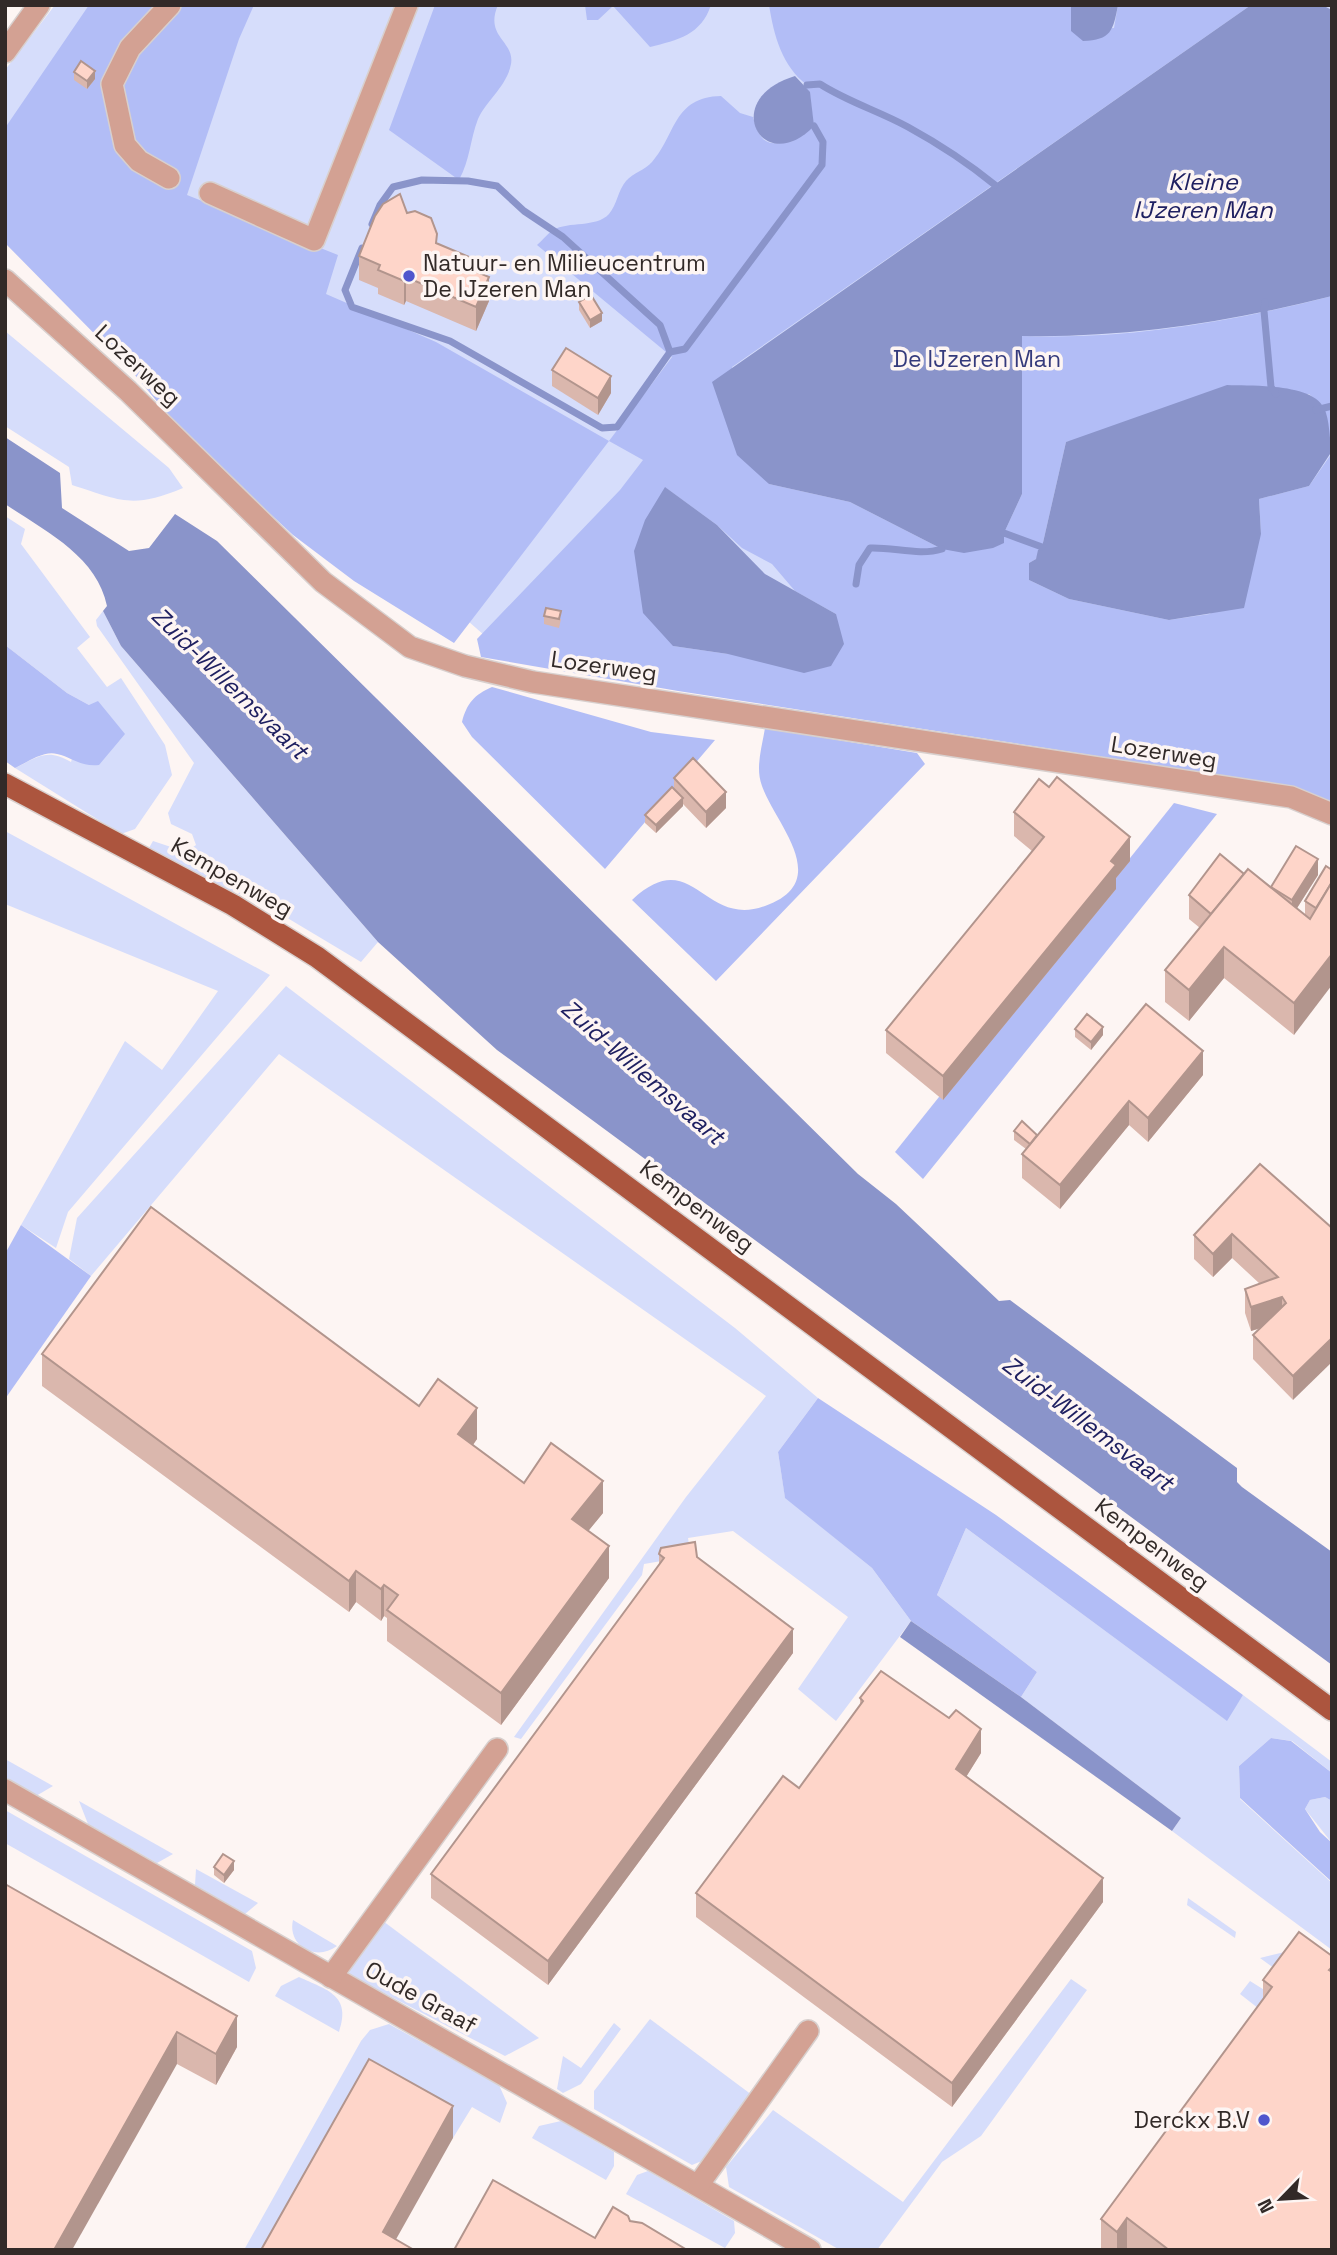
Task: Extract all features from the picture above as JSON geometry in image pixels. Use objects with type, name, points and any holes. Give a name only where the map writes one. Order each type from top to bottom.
[{"type":"main road","name":"Kempenweg","points":[[5,784],[233,905],[317,957],[1332,1710]]},
{"type":"street","points":[[5,52],[39,5]]},
{"type":"street","points":[[169,178],[139,161],[125,145],[112,84],[130,48],[170,5]]},
{"type":"street","points":[[211,193],[314,240],[364,122],[407,5]]},
{"type":"street","name":"Lozerweg","points":[[5,280],[128,391],[323,582],[410,647],[465,666],[533,682],[1291,797],[1332,814]]},
{"type":"street","points":[[331,1977],[497,1749]]},
{"type":"street","name":"Oude Graaf","points":[[5,1790],[699,2184],[810,2250]]},
{"type":"street","points":[[699,2184],[808,2031]]},
{"type":"green space","name":"De IJzeren Man","points":[[55,5],[1332,5],[1332,780],[492,642],[118,315],[5,200],[5,70]]},
{"type":"green space","points":[[5,331],[169,468],[183,488],[151,499],[127,500],[72,485],[69,467],[5,426]]},
{"type":"green space","points":[[5,516],[25,529],[21,544],[90,637],[77,648],[107,687],[121,678],[165,745],[172,775],[135,829],[121,834],[15,768],[49,755],[71,762],[89,705],[67,693],[5,645]]},
{"type":"green space","points":[[103,611],[121,646],[378,942],[361,962],[264,904],[227,889],[149,848],[153,841],[186,852],[196,845],[192,834],[171,824],[168,813],[194,763],[97,626],[96,620]]},
{"type":"green space","points":[[5,831],[270,975],[68,1212],[56,1248],[21,1225],[125,1041],[162,1070],[218,991],[5,904]]},
{"type":"green space","points":[[286,986],[735,1328],[818,1398],[778,1452],[785,1497],[872,1568],[911,1621],[836,1721],[798,1689],[848,1617],[733,1531],[688,1538],[691,1556],[644,1564],[642,1575],[521,1739],[514,1737],[686,1497],[766,1396],[279,1054],[91,1276],[69,1259],[77,1218]]},
{"type":"green space","points":[[966,1528],[1226,1720],[1243,1695],[1332,1762],[1332,1773],[1292,1741],[1271,1738],[1239,1766],[1240,1799],[1332,1883],[1332,1950],[1172,1831],[1181,1818],[1021,1697],[1037,1672],[937,1595]]},
{"type":"green space","points":[[5,1759],[53,1786],[36,1796],[5,1777]]},
{"type":"green space","points":[[1325,1797],[1332,1801],[1332,1843],[1305,1809],[1310,1800]]},
{"type":"green space","points":[[79,1801],[173,1854],[157,1863],[88,1824]]},
{"type":"green space","points":[[5,1810],[252,1951],[256,1968],[249,1982],[5,1843]]},
{"type":"green space","points":[[196,1869],[258,1903],[245,1914],[195,1885]]},
{"type":"green space","points":[[1188,1898],[1236,1932],[1235,1938],[1187,1905]]},
{"type":"green space","points":[[379,1918],[539,2038],[505,2056],[349,1975],[350,1957]]},
{"type":"green space","points":[[293,1920],[337,1946],[320,1952],[305,1949],[294,1937]]},
{"type":"green space","points":[[1297,1949],[1263,2012],[1240,1994],[1250,1981],[1266,1991],[1279,1972],[1260,1958]]},
{"type":"green space","points":[[299,1977],[327,1990],[339,2002],[342,2020],[339,2032],[275,1996],[281,1986]]},
{"type":"green space","points":[[1071,1979],[1087,1990],[981,2136],[942,2162],[877,2250],[840,2250],[729,2187],[726,2167],[773,2110],[903,2202]]},
{"type":"green space","points":[[650,2019],[756,2098],[709,2158],[692,2165],[594,2109],[594,2091]]},
{"type":"green space","points":[[614,2023],[621,2029],[581,2084],[563,2093],[557,2089],[563,2056],[581,2068]]},
{"type":"green space","points":[[389,2024],[499,2085],[507,2103],[500,2123],[472,2107],[453,2138],[279,2250],[244,2250],[361,2041],[370,2030]]},
{"type":"green space","points":[[561,2121],[614,2152],[614,2166],[606,2180],[532,2138],[539,2126]]},
{"type":"green space","points":[[648,2171],[734,2221],[735,2233],[725,2248],[626,2194],[637,2175]]},
{"type":"shaded area","points":[[89,5],[254,5],[239,39],[187,195],[338,255],[326,294],[436,342],[609,441],[454,643],[354,581],[293,535],[186,436],[134,374],[5,243],[5,128]]},
{"type":"shaded area","points":[[435,5],[498,5],[495,16],[497,32],[511,56],[509,72],[478,119],[459,180],[389,130]]},
{"type":"shaded area","points":[[585,5],[711,5],[695,30],[679,39],[650,47],[613,6],[598,20],[587,20]]},
{"type":"shaded area","points":[[769,5],[1071,5],[1071,31],[1114,28],[1118,5],[1251,5],[732,367],[769,484],[850,502],[942,549],[1004,533],[1022,494],[1021,336],[1100,335],[1178,327],[1256,314],[1332,296],[1332,451],[1324,407],[1309,394],[1066,442],[1042,547],[1036,559],[1029,563],[1029,580],[1069,599],[1169,620],[1210,614],[1261,534],[1259,499],[1309,486],[1332,453],[1332,820],[1260,793],[1174,768],[678,691],[481,657],[477,639],[620,490],[643,460],[609,441],[672,357],[537,245],[559,227],[590,223],[609,214],[623,185],[652,162],[684,110],[705,98],[721,96],[740,113],[753,117],[759,133],[766,141],[793,141],[807,85],[791,69],[780,50]],"holes":[[[666,488],[717,525],[742,548],[772,564],[795,591],[836,614],[728,654],[673,646]]]},
{"type":"shaded area","points":[[5,645],[67,693],[89,705],[98,701],[125,734],[99,765],[82,763],[52,753],[41,755],[15,768],[5,761]]},
{"type":"shaded area","points":[[492,687],[651,732],[715,740],[605,869],[472,737],[462,722],[472,700]]},
{"type":"shaded area","points":[[765,728],[917,753],[925,764],[716,981],[632,900],[653,885],[670,880],[685,883],[727,907],[744,910],[765,906],[785,895],[796,882],[798,867],[795,851],[760,779],[760,757]]},
{"type":"shaded area","points":[[1174,803],[1217,814],[923,1179],[895,1152]]},
{"type":"shaded area","points":[[21,1225],[91,1276],[5,1399],[5,1254]]},
{"type":"shaded area","points":[[818,1398],[996,1515],[1243,1695],[1227,1721],[966,1528],[937,1595],[1037,1672],[1021,1697],[911,1621],[872,1568],[785,1498],[778,1452]]},
{"type":"shaded area","points":[[1271,1738],[1291,1741],[1332,1773],[1332,1801],[1325,1797],[1310,1800],[1305,1809],[1320,1832],[1332,1843],[1332,1882],[1240,1798],[1239,1766]]},
{"type":"water","points":[[1071,5],[1118,5],[1112,28],[1100,39],[1083,41],[1071,31]]},
{"type":"water","name":"Kleine IJzeren Man","points":[[1251,5],[1322,5],[1332,10],[1332,296],[1217,321],[1100,334],[1022,336],[1022,494],[1004,533],[1004,543],[993,548],[964,553],[942,549],[850,502],[769,484],[737,455],[712,382]]},
{"type":"water","points":[[795,76],[810,92],[814,126],[795,140],[779,144],[765,140],[756,130],[754,116],[758,101],[772,87]]},
{"type":"water","points":[[1227,385],[1294,390],[1317,400],[1326,413],[1332,451],[1309,486],[1259,499],[1261,534],[1244,608],[1169,620],[1069,599],[1029,580],[1029,563],[1036,559],[1038,550],[1042,547],[1066,442]]},
{"type":"water","name":"Zuid-Willemsvaart","points":[[5,437],[60,473],[62,508],[129,551],[149,548],[175,514],[217,541],[858,1174],[896,1204],[999,1301],[1010,1300],[1237,1468],[1237,1482],[1242,1487],[1332,1552],[1332,1665],[497,1050],[378,942],[121,646],[103,611],[107,606],[101,588],[81,559],[52,535],[5,504]]},
{"type":"water","points":[[665,487],[717,525],[765,574],[836,614],[844,644],[831,666],[804,673],[728,654],[673,646],[643,613],[634,551],[645,520]]},
{"type":"water","points":[[911,1621],[1021,1697],[1181,1818],[1172,1831],[900,1637]]},
{"type":"building","points":[[81,61],[95,71],[87,81],[74,72]]},
{"type":"building","points":[[400,194],[407,213],[415,211],[431,218],[437,234],[436,243],[481,262],[477,272],[489,277],[476,307],[406,277],[404,281],[378,270],[380,265],[359,256],[375,216],[383,204]]},
{"type":"building","points":[[591,295],[602,313],[590,320],[579,302]]},
{"type":"building","points":[[566,348],[611,376],[598,398],[552,370]]},
{"type":"building","points":[[546,608],[561,611],[559,619],[544,616]]},
{"type":"building","points":[[693,758],[726,792],[706,812],[674,778]]},
{"type":"building","points":[[1057,777],[1130,837],[1111,861],[1116,865],[943,1076],[886,1030],[1044,837],[1014,812],[1039,779],[1049,787]]},
{"type":"building","points":[[672,787],[683,798],[656,825],[645,815]]},
{"type":"building","points":[[1296,846],[1318,859],[1292,900],[1271,887]]},
{"type":"building","points":[[1220,854],[1244,874],[1211,914],[1189,895]]},
{"type":"building","points":[[1326,866],[1332,870],[1332,882],[1316,908],[1305,901]]},
{"type":"building","points":[[1248,869],[1310,919],[1332,882],[1332,954],[1294,1003],[1224,947],[1189,990],[1165,970]]},
{"type":"building","points":[[1146,1004],[1203,1051],[1148,1118],[1129,1101],[1060,1185],[1022,1154]]},
{"type":"building","points":[[1087,1014],[1103,1027],[1091,1042],[1075,1029]]},
{"type":"building","points":[[1022,1121],[1037,1135],[1030,1144],[1014,1131]]},
{"type":"building","points":[[1260,1164],[1332,1228],[1332,1338],[1293,1376],[1253,1335],[1286,1303],[1282,1297],[1251,1307],[1245,1289],[1278,1277],[1232,1234],[1213,1254],[1194,1235]]},
{"type":"building","points":[[151,1207],[419,1406],[438,1379],[477,1408],[458,1434],[524,1483],[551,1443],[603,1481],[572,1519],[609,1546],[501,1693],[387,1610],[398,1595],[384,1585],[381,1589],[356,1571],[349,1581],[42,1354]]},
{"type":"building","points":[[695,1542],[697,1557],[793,1629],[548,1961],[431,1874],[664,1558],[659,1554],[661,1548]]},
{"type":"building","points":[[881,1671],[949,1718],[956,1710],[981,1729],[956,1769],[1103,1878],[952,2083],[696,1893],[783,1776],[799,1788],[863,1701],[860,1698]]},
{"type":"building","points":[[223,1854],[234,1861],[224,1875],[214,1867]]},
{"type":"building","points":[[5,1884],[237,2016],[216,2054],[177,2032],[54,2250],[5,2250]]},
{"type":"building","name":"Derckx B.V","points":[[1299,1932],[1332,1956],[1332,1967],[1329,1970],[1332,1972],[1332,2250],[1169,2250],[1127,2218],[1117,2232],[1101,2219],[1272,1987],[1263,1980]]},
{"type":"building","points":[[369,2059],[453,2106],[383,2232],[414,2250],[261,2250]]},
{"type":"building","points":[[493,2180],[595,2238],[613,2207],[628,2216],[630,2221],[642,2223],[687,2250],[454,2250]]},
{"type":"waterway","points":[[807,85],[820,84],[908,127],[953,154],[995,185]]},
{"type":"waterway","points":[[362,248],[345,290],[352,307],[450,341],[602,428],[617,427],[670,352],[685,349],[822,165],[823,142],[814,126]]},
{"type":"waterway","points":[[372,224],[380,205],[393,187],[422,180],[468,181],[497,186],[524,211],[563,237],[660,325],[670,352]]},
{"type":"waterway","points":[[1265,302],[1271,387],[1276,394]]},
{"type":"waterway","points":[[1316,410],[1332,406]]},
{"type":"waterway","points":[[1004,533],[1042,547]]},
{"type":"waterway","points":[[856,584],[859,565],[870,548],[924,552],[942,549]]},
{"type":"place","name":"Natuur- en Milieucentrum De IJzeren Man","points":[[409,276]]},
{"type":"place","name":"Derckx B.V","points":[[1264,2120]]}]
